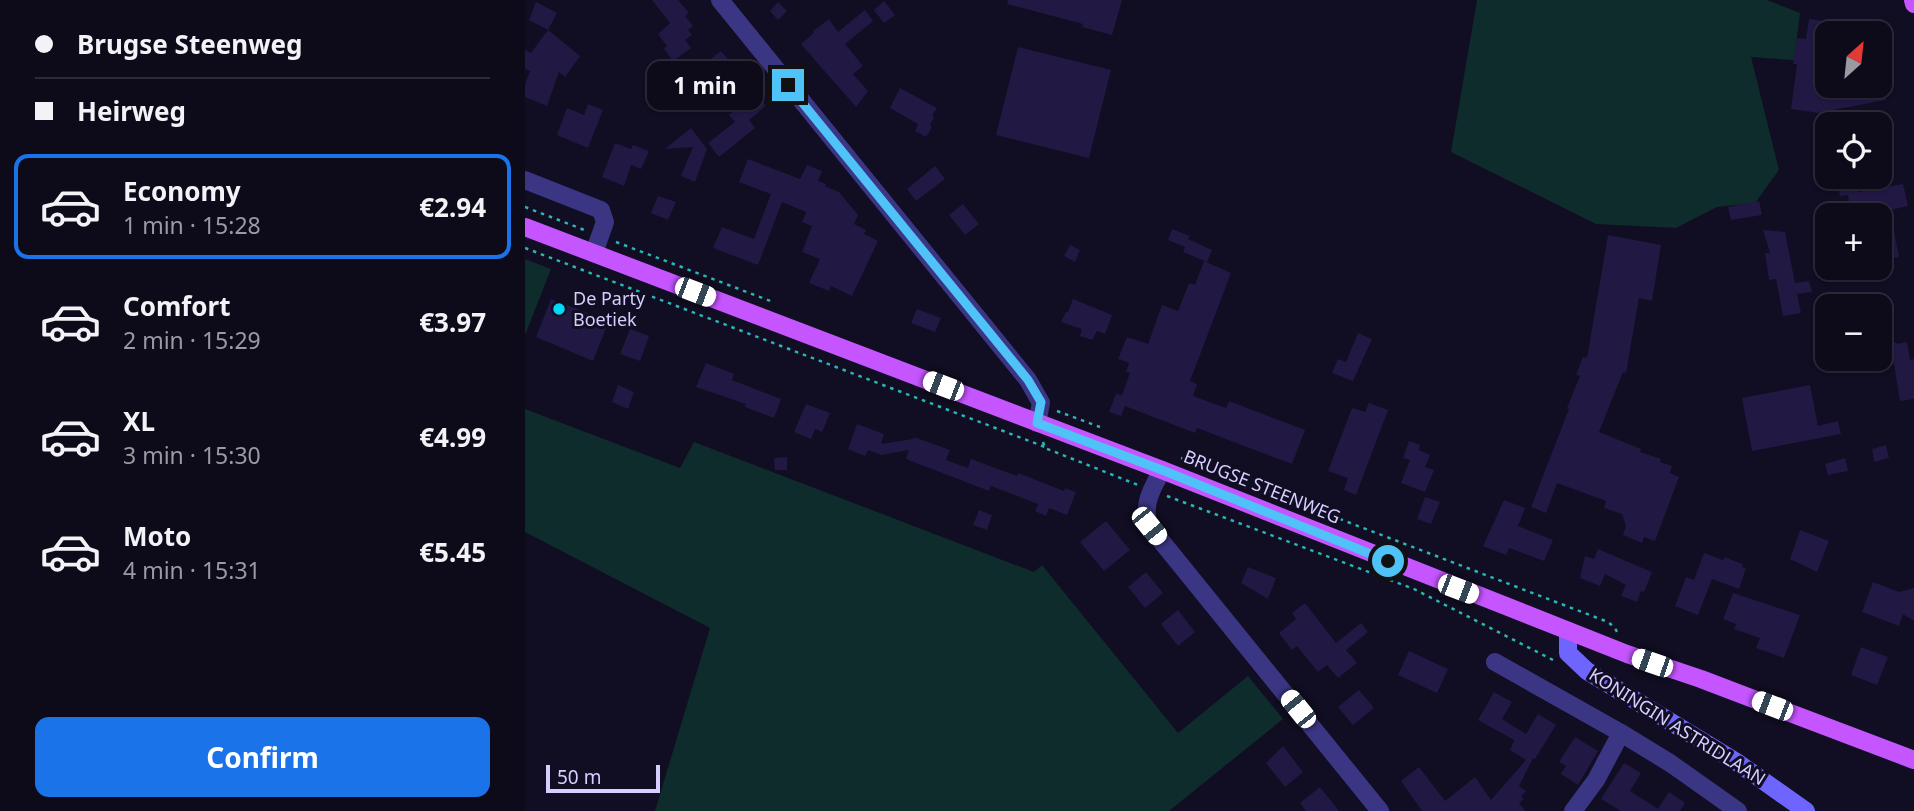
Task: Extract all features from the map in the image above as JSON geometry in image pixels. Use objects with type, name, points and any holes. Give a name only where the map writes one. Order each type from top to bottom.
[{"type":"main road","name":"BRUGSE STEENWEG","points":[[525,227],[1162,470],[1627,654],[1701,679],[1914,760]]},
{"type":"main road","name":"KONINGIN ASTRIDLAAN","points":[[1568,631],[1568,653],[1587,671],[1738,763],[1806,811]]},
{"type":"street","points":[[720,0],[1028,380],[1041,402],[1037,423]]},
{"type":"street","points":[[525,180],[601,210],[605,222],[594,253]]},
{"type":"street","points":[[1162,470],[1147,502],[1145,514],[1149,526],[1380,811]]},
{"type":"street","points":[[1495,662],[1670,763],[1738,811]]},
{"type":"street","points":[[1573,811],[1595,780],[1621,733]]},
{"type":"path","points":[[525,248],[1414,589],[1456,608],[1555,661]]},
{"type":"path","points":[[1037,423],[1045,448]]},
{"type":"path","points":[[1182,459],[1608,622],[1615,628],[1627,654]]},
{"type":"green space","points":[[1477,0],[1767,0],[1800,13],[1794,60],[1751,57],[1779,170],[1755,203],[1717,207],[1676,228],[1596,224],[1451,152]]},
{"type":"green space","points":[[525,259],[551,269],[525,335]]},
{"type":"green space","points":[[525,409],[680,468],[694,442],[1034,572],[1042,565],[1178,733],[1248,676],[1283,719],[1169,811],[655,811],[710,628],[525,532]]},
{"type":"building","points":[[652,0],[678,0],[689,13],[685,16],[693,26],[688,30],[692,35],[685,40],[691,48],[673,61],[658,34],[670,23]]},
{"type":"building","points":[[1008,0],[1122,0],[1112,35],[1082,27],[1083,24],[1007,4]]},
{"type":"building","points":[[884,1],[895,15],[884,23],[874,10]]},
{"type":"building","points":[[536,2],[557,13],[548,30],[529,20]]},
{"type":"building","points":[[778,2],[787,11],[778,20],[770,11]]},
{"type":"building","points":[[865,10],[873,21],[845,44],[863,66],[853,74],[868,91],[856,107],[801,44],[829,19],[838,32]]},
{"type":"building","points":[[1809,19],[1822,21],[1815,21],[1815,98],[1886,100],[1827,112],[1791,109],[1797,64],[1793,64],[1797,38],[1806,39]]},
{"type":"building","points":[[548,30],[580,56],[565,77],[559,72],[547,106],[525,97],[525,85],[530,71],[525,69],[525,50],[531,53]]},
{"type":"building","points":[[1018,47],[1111,70],[1089,158],[996,135]]},
{"type":"building","points":[[721,51],[766,106],[749,120],[755,128],[719,157],[708,143],[735,122],[729,115],[739,106],[707,62]]},
{"type":"building","points":[[900,88],[937,108],[926,137],[915,131],[918,124],[890,108]]},
{"type":"building","points":[[588,104],[603,110],[588,148],[557,135],[567,108],[584,115]]},
{"type":"building","points":[[691,128],[707,149],[695,182],[681,176],[693,147],[665,149]]},
{"type":"building","points":[[615,143],[631,149],[633,145],[649,151],[641,169],[631,165],[624,186],[602,177]]},
{"type":"building","points":[[748,159],[800,179],[807,165],[822,171],[818,181],[839,192],[858,215],[854,224],[866,230],[864,234],[878,241],[852,296],[831,286],[829,291],[809,283],[820,259],[802,252],[812,226],[802,222],[806,212],[782,202],[758,265],[713,248],[722,227],[754,239],[771,194],[739,182]]},
{"type":"building","points":[[935,166],[945,179],[916,201],[907,189]]},
{"type":"building","points":[[1903,184],[1908,206],[1892,210],[1892,203],[1849,203],[1848,195],[1840,196],[1838,189],[1857,189],[1858,192],[1892,189],[1892,186]]},
{"type":"building","points":[[658,196],[676,202],[668,220],[651,213]]},
{"type":"building","points":[[1759,201],[1762,215],[1731,220],[1728,207]]},
{"type":"building","points":[[963,204],[979,224],[965,235],[949,215]]},
{"type":"building","points":[[1892,220],[1899,257],[1892,258]]},
{"type":"building","points":[[1172,229],[1190,236],[1188,239],[1212,250],[1207,262],[1183,252],[1187,243],[1185,247],[1168,240]]},
{"type":"building","points":[[1763,230],[1785,232],[1795,283],[1809,281],[1812,292],[1797,294],[1801,313],[1783,316],[1776,279],[1769,280],[1765,253],[1770,253]]},
{"type":"building","points":[[1608,235],[1661,245],[1652,301],[1639,298],[1626,373],[1623,372],[1599,432],[1661,459],[1660,462],[1672,466],[1670,473],[1679,477],[1655,541],[1644,537],[1642,543],[1623,535],[1626,526],[1622,514],[1604,508],[1606,501],[1557,483],[1546,513],[1531,507],[1569,409],[1567,408],[1580,376],[1576,375],[1583,357],[1587,358]]},
{"type":"building","points":[[1070,245],[1080,250],[1075,262],[1064,256]]},
{"type":"building","points":[[1204,261],[1231,273],[1190,381],[1197,384],[1193,396],[1226,408],[1229,401],[1305,430],[1292,464],[1197,428],[1195,433],[1125,406],[1121,416],[1109,412],[1116,394],[1122,395],[1130,373],[1126,372],[1129,363],[1118,359],[1127,337],[1148,344],[1162,305],[1178,311],[1189,283],[1195,285]]},
{"type":"building","points":[[551,299],[609,321],[593,361],[536,337]]},
{"type":"building","points":[[1073,299],[1112,315],[1105,334],[1097,331],[1092,340],[1080,336],[1082,329],[1061,322]]},
{"type":"building","points":[[917,309],[941,318],[935,332],[911,323]]},
{"type":"building","points":[[630,329],[649,336],[640,361],[620,354]]},
{"type":"building","points":[[1358,333],[1372,339],[1353,381],[1332,373],[1338,359],[1346,362]]},
{"type":"building","points":[[1907,342],[1910,360],[1914,359],[1914,399],[1900,401],[1892,364],[1892,343]]},
{"type":"building","points":[[706,363],[734,374],[732,380],[781,399],[774,418],[745,407],[746,404],[696,387]]},
{"type":"building","points":[[618,385],[634,392],[628,409],[612,402]]},
{"type":"building","points":[[1810,385],[1818,426],[1838,421],[1841,434],[1752,451],[1742,398]]},
{"type":"building","points":[[1369,403],[1388,410],[1356,495],[1344,490],[1348,478],[1328,471],[1352,408],[1365,412]]},
{"type":"building","points":[[806,404],[830,413],[822,432],[815,429],[811,439],[794,432]]},
{"type":"building","points":[[857,424],[884,434],[881,444],[914,437],[950,450],[946,460],[968,468],[971,459],[1064,491],[1065,488],[1076,492],[1067,515],[1049,508],[1046,516],[1035,511],[1038,504],[991,486],[989,491],[906,459],[909,450],[881,455],[868,450],[865,456],[848,449]]},
{"type":"building","points":[[1409,441],[1420,445],[1419,450],[1430,455],[1425,467],[1434,470],[1425,492],[1401,483],[1410,460],[1403,458]]},
{"type":"building","points":[[1886,445],[1889,458],[1874,462],[1872,449]]},
{"type":"building","points":[[787,457],[787,470],[775,470],[774,458]]},
{"type":"building","points":[[1845,458],[1848,471],[1828,475],[1825,464]]},
{"type":"building","points":[[1425,497],[1440,502],[1431,524],[1417,519]]},
{"type":"building","points":[[1504,500],[1525,508],[1518,526],[1553,540],[1544,561],[1509,548],[1506,555],[1483,546]]},
{"type":"building","points":[[979,510],[992,515],[987,530],[973,525]]},
{"type":"building","points":[[1106,521],[1130,550],[1104,571],[1080,542]]},
{"type":"building","points":[[1800,530],[1829,541],[1817,572],[1790,559]]},
{"type":"building","points":[[1598,549],[1652,572],[1637,602],[1621,596],[1626,585],[1605,574],[1600,586],[1580,578],[1585,556],[1594,559]]},
{"type":"building","points":[[1704,553],[1723,560],[1725,557],[1743,564],[1742,567],[1746,568],[1739,589],[1712,579],[1698,615],[1675,606],[1686,577],[1694,580]]},
{"type":"building","points":[[1248,567],[1276,578],[1268,599],[1241,583]]},
{"type":"building","points":[[1146,572],[1163,593],[1145,608],[1128,587]]},
{"type":"building","points":[[1873,582],[1899,592],[1914,588],[1914,621],[1903,614],[1899,626],[1862,612]]},
{"type":"building","points":[[1733,593],[1800,615],[1784,658],[1756,648],[1760,638],[1734,629],[1736,624],[1723,619]]},
{"type":"building","points":[[1305,603],[1336,643],[1361,623],[1368,632],[1346,650],[1357,663],[1338,678],[1327,665],[1318,672],[1297,646],[1292,650],[1279,633],[1296,619],[1292,613]]},
{"type":"building","points":[[1178,610],[1195,632],[1178,646],[1161,624]]},
{"type":"building","points":[[1861,647],[1888,657],[1877,685],[1851,675]]},
{"type":"building","points":[[1409,651],[1448,669],[1437,693],[1398,675]]},
{"type":"building","points":[[1359,690],[1374,708],[1353,725],[1338,707]]},
{"type":"building","points":[[1494,692],[1512,702],[1502,719],[1526,734],[1538,714],[1556,725],[1535,759],[1533,758],[1519,786],[1526,791],[1521,796],[1524,799],[1519,803],[1525,811],[1422,811],[1401,781],[1419,767],[1445,801],[1475,777],[1491,800],[1526,760],[1510,750],[1514,740],[1478,720]]},
{"type":"building","points":[[1575,737],[1598,751],[1578,785],[1561,774],[1566,766],[1559,762]]},
{"type":"building","points":[[1283,746],[1303,772],[1285,787],[1266,763]]},
{"type":"building","points":[[1624,763],[1641,773],[1630,791],[1658,809],[1669,792],[1685,803],[1680,811],[1621,811],[1601,799]]},
{"type":"building","points":[[1320,787],[1339,811],[1306,811],[1300,803]]},
{"type":"place","name":"De Party Boetiek","points":[[559,309]]},
{"type":"route","points":[[788,85],[1028,380],[1041,402],[1037,423],[1388,561]]}]
